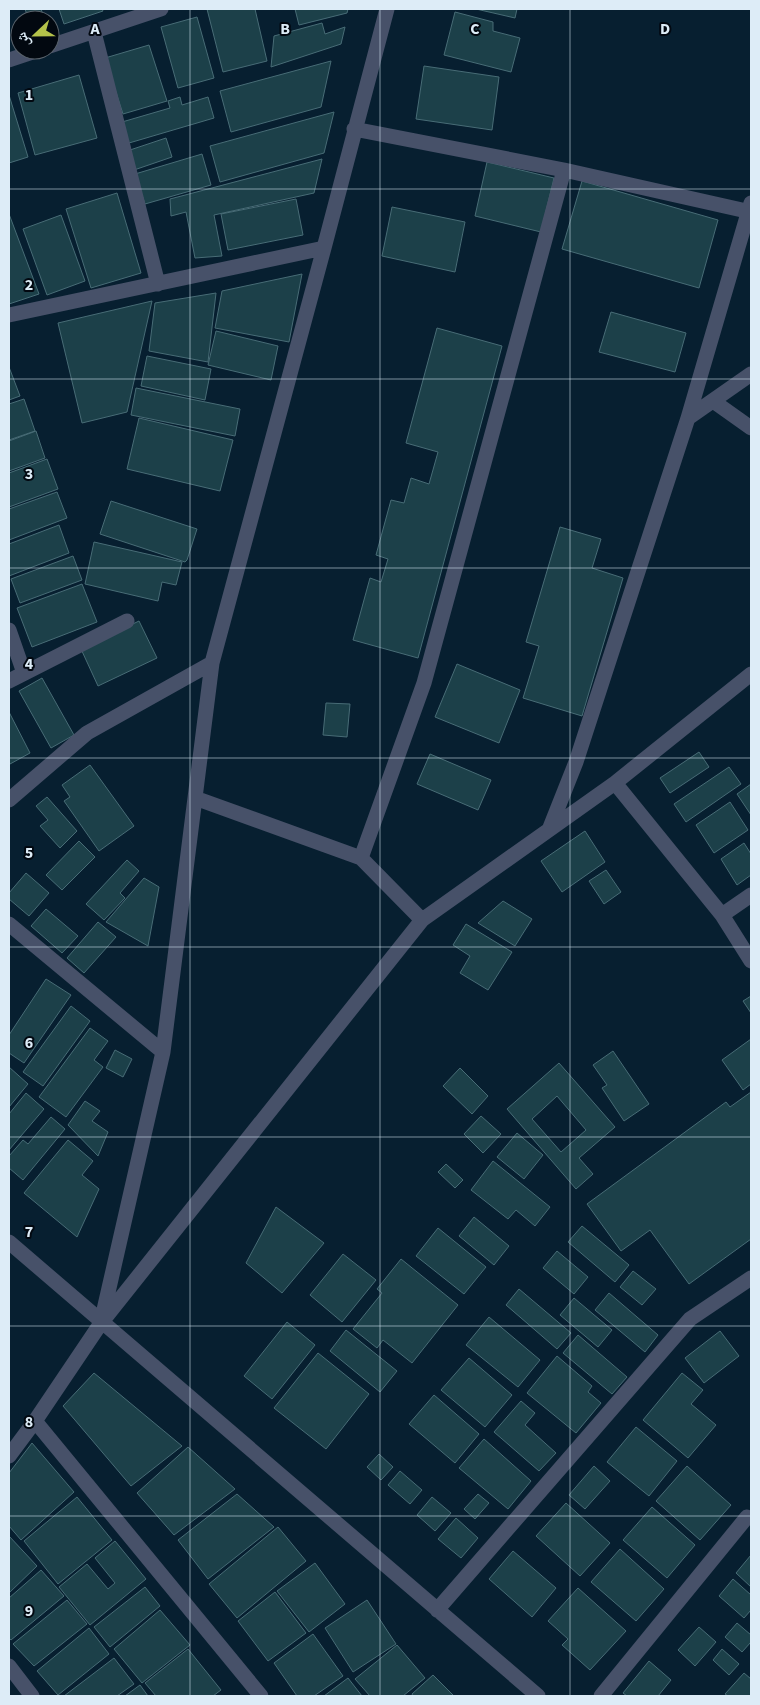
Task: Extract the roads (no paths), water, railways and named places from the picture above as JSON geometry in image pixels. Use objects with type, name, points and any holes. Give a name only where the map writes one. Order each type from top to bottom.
[{"type":"street","points":[[60,43],[161,9]]},
{"type":"street","points":[[101,1322],[163,1052],[212,663],[387,9]]},
{"type":"street","points":[[94,32],[158,284]]},
{"type":"street","points":[[354,129],[751,209],[688,418],[576,762],[549,830]]},
{"type":"street","points":[[361,858],[424,683],[564,170]]},
{"type":"street","points":[[9,315],[324,248]]},
{"type":"street","points":[[688,418],[751,374]]},
{"type":"street","points":[[713,400],[751,428]]},
{"type":"street","points":[[9,681],[127,621]]},
{"type":"street","points":[[9,630],[24,673]]},
{"type":"street","points":[[9,800],[87,733],[212,663]]},
{"type":"street","points":[[9,1456],[35,1421],[101,1322],[422,920],[615,783],[751,674]]},
{"type":"street","points":[[615,783],[722,915],[751,961]]},
{"type":"street","points":[[195,798],[361,858],[422,920]]},
{"type":"street","points":[[722,915],[751,895]]},
{"type":"street","points":[[9,924],[163,1052]]},
{"type":"street","points":[[9,1242],[538,1696]]},
{"type":"street","points":[[437,1610],[690,1319],[751,1278]]},
{"type":"street","points":[[35,1421],[261,1696]]},
{"type":"street","points":[[601,1696],[747,1517]]},
{"type":"street","points":[[9,1666],[32,1696]]}]
